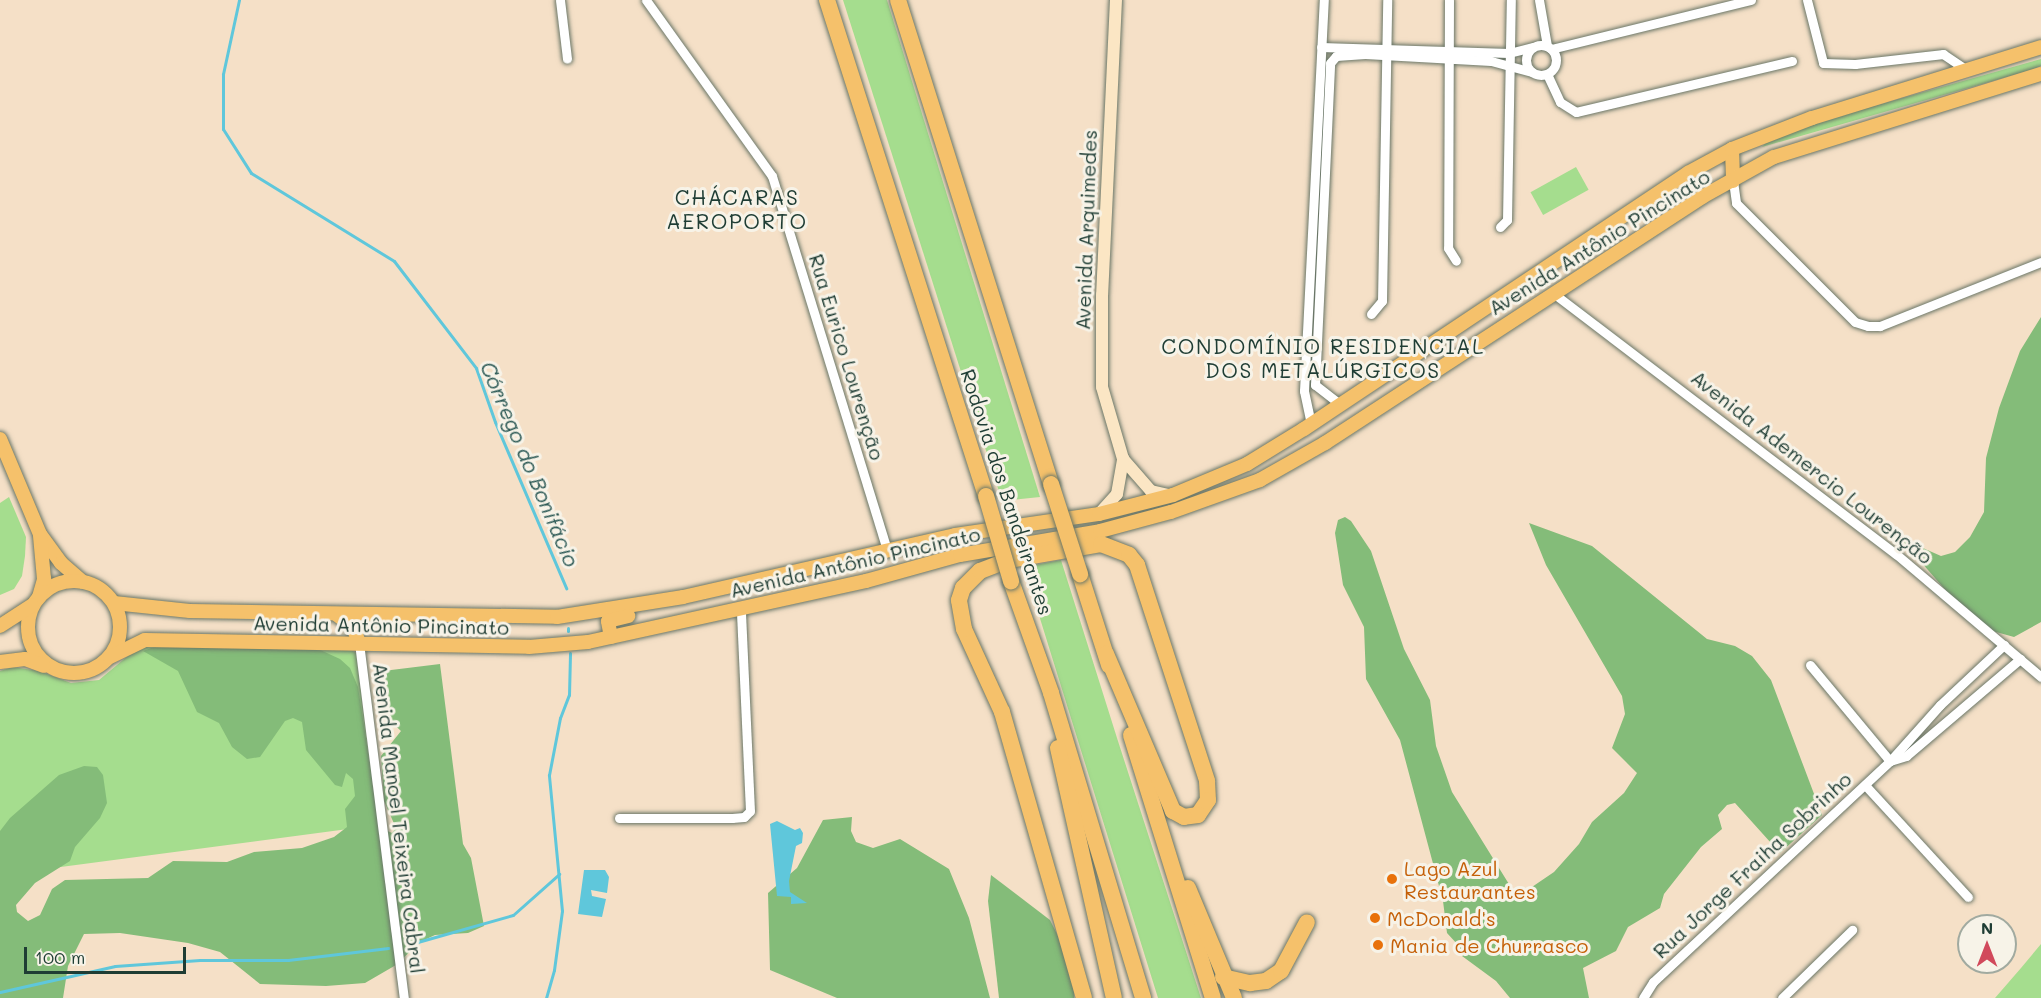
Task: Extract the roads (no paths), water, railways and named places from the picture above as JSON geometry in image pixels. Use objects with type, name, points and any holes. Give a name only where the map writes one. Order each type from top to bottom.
[{"type":"highway","name":"Rodovia dos Bandeirantes","points":[[827,0],[986,496],[1011,581],[1051,693],[1143,998]]},
{"type":"highway","points":[[898,0],[1213,998]]},
{"type":"highway","points":[[1084,998],[1002,712],[964,629],[959,600],[963,588],[980,571],[1009,560],[1101,544],[1129,555],[1137,565],[1207,781],[1208,800],[1198,815],[1184,817],[1173,811],[1106,654]]},
{"type":"highway","points":[[1051,693],[1074,828],[1114,998]]},
{"type":"highway","points":[[1166,851],[1189,889],[1223,977],[1234,998]]},
{"type":"highway","points":[[1223,977],[1250,983],[1274,976],[1292,955],[1307,922]]},
{"type":"main road","name":"Avenida Arquimedes","points":[[1116,0],[1102,366],[1110,423],[1123,459],[1150,491],[1173,495]]},
{"type":"main road","name":"Avenida Antônio Pincinato","points":[[114,603],[190,611],[538,618],[683,597],[887,549],[1025,522],[1099,514],[1173,495],[1247,464],[1341,405],[1654,197],[1732,149],[1812,118],[2041,47]]},
{"type":"main road","name":"Avenida Antônio Pincinato","points":[[0,662],[25,659],[75,674],[100,666],[110,657],[145,640],[529,647],[610,637],[741,609],[960,555],[1100,531],[1171,512],[1260,480],[1350,427],[1646,233],[1774,157],[2041,74]]},
{"type":"main road","points":[[1732,149],[1732,181]]},
{"type":"main road","points":[[1646,233],[1660,209],[1654,197]]},
{"type":"main road","points":[[1311,424],[1326,429],[1350,427]]},
{"type":"main road","points":[[0,439],[40,534],[61,563],[83,582],[100,589],[114,603],[121,630],[110,657]]},
{"type":"main road","points":[[1099,514],[1116,494],[1123,459]]},
{"type":"main road","points":[[40,534],[44,579],[28,617],[29,639],[39,658],[50,668]]},
{"type":"main road","points":[[0,626],[59,584],[83,582]]},
{"type":"main road","points":[[717,590],[735,598],[741,609]]},
{"type":"main road","points":[[610,637],[607,626],[613,618],[667,607],[683,597]]},
{"type":"main road","points":[[337,615],[353,627],[359,643]]},
{"type":"street","points":[[560,0],[567,59]]},
{"type":"street","name":"Rua Eurico Lourenção","points":[[646,0],[772,176],[887,549]]},
{"type":"street","points":[[1311,424],[1304,391],[1324,0]]},
{"type":"street","points":[[1371,314],[1382,301],[1387,0]]},
{"type":"street","points":[[1449,0],[1448,248],[1456,261]]},
{"type":"street","points":[[1500,227],[1507,220],[1511,0]]},
{"type":"street","points":[[1539,0],[1549,47],[1556,62],[1547,74]]},
{"type":"street","points":[[1321,47],[1448,55],[1509,53],[1533,47],[1549,47],[1751,0]]},
{"type":"street","points":[[1807,0],[1823,63],[1855,64],[1943,54],[1968,71]]},
{"type":"street","points":[[1533,47],[1526,60],[1533,72]]},
{"type":"street","points":[[1341,405],[1315,385],[1327,71],[1336,56],[1386,52]]},
{"type":"street","points":[[1448,55],[1491,61],[1511,68],[1547,74]]},
{"type":"street","points":[[1547,74],[1560,102],[1576,112],[1792,60]]},
{"type":"street","points":[[1732,181],[1736,204],[1855,322],[1868,326],[1880,326],[2041,262]]},
{"type":"street","name":"Avenida Ademercio Lourenção","points":[[1553,293],[1896,554],[2041,677]]},
{"type":"street","points":[[619,818],[732,819],[744,817],[750,811],[741,609]]},
{"type":"street","name":"Avenida Manoel Teixeira Cabral","points":[[359,643],[404,998]]},
{"type":"street","points":[[1890,761],[1940,705],[2004,645]]},
{"type":"street","points":[[1890,761],[1906,756],[2020,659]]},
{"type":"street","points":[[1810,665],[1890,761]]},
{"type":"street","name":"Rua Jorge Fraiha Sobrinho","points":[[1643,998],[1653,982],[1890,761]]},
{"type":"street","points":[[1865,785],[1968,897]]},
{"type":"street","points":[[1782,998],[1852,930]]},
{"type":"water","points":[[777,821],[795,830],[800,828],[803,833],[802,843],[796,846],[789,881],[790,892],[807,903],[791,904],[791,897],[777,896],[770,824]]},
{"type":"water","points":[[584,870],[605,870],[609,877],[607,893],[591,890],[592,896],[606,899],[602,917],[578,914]]},
{"type":"waterway","name":"Córrego do Bonifácio","points":[[239,0],[223,74],[223,129],[251,173],[394,261],[476,368],[495,422],[566,588]]},
{"type":"waterway","name":"Córrego do Bonifácio","points":[[546,998],[554,970],[562,911],[549,775],[560,718],[569,695],[570,653]]},
{"type":"waterway","points":[[407,945],[513,915],[559,874]]},
{"type":"waterway","name":"Córrego do Bonifácio","points":[[0,992],[115,966],[200,960],[288,960],[388,948]]},
{"type":"place","name":"Lago Azul Restaurantes","points":[[1392,879]]},
{"type":"place","name":"McDonald's","points":[[1375,918]]},
{"type":"place","name":"Mania de Churrasco","points":[[1378,945]]},
{"type":"district","name":"CHÁCARAS AEROPORTO","points":[[737,209]]},
{"type":"district","name":"CONDOMÍNIO RESIDENCIAL DOS METALÚRGICOS","points":[[1323,358]]}]
